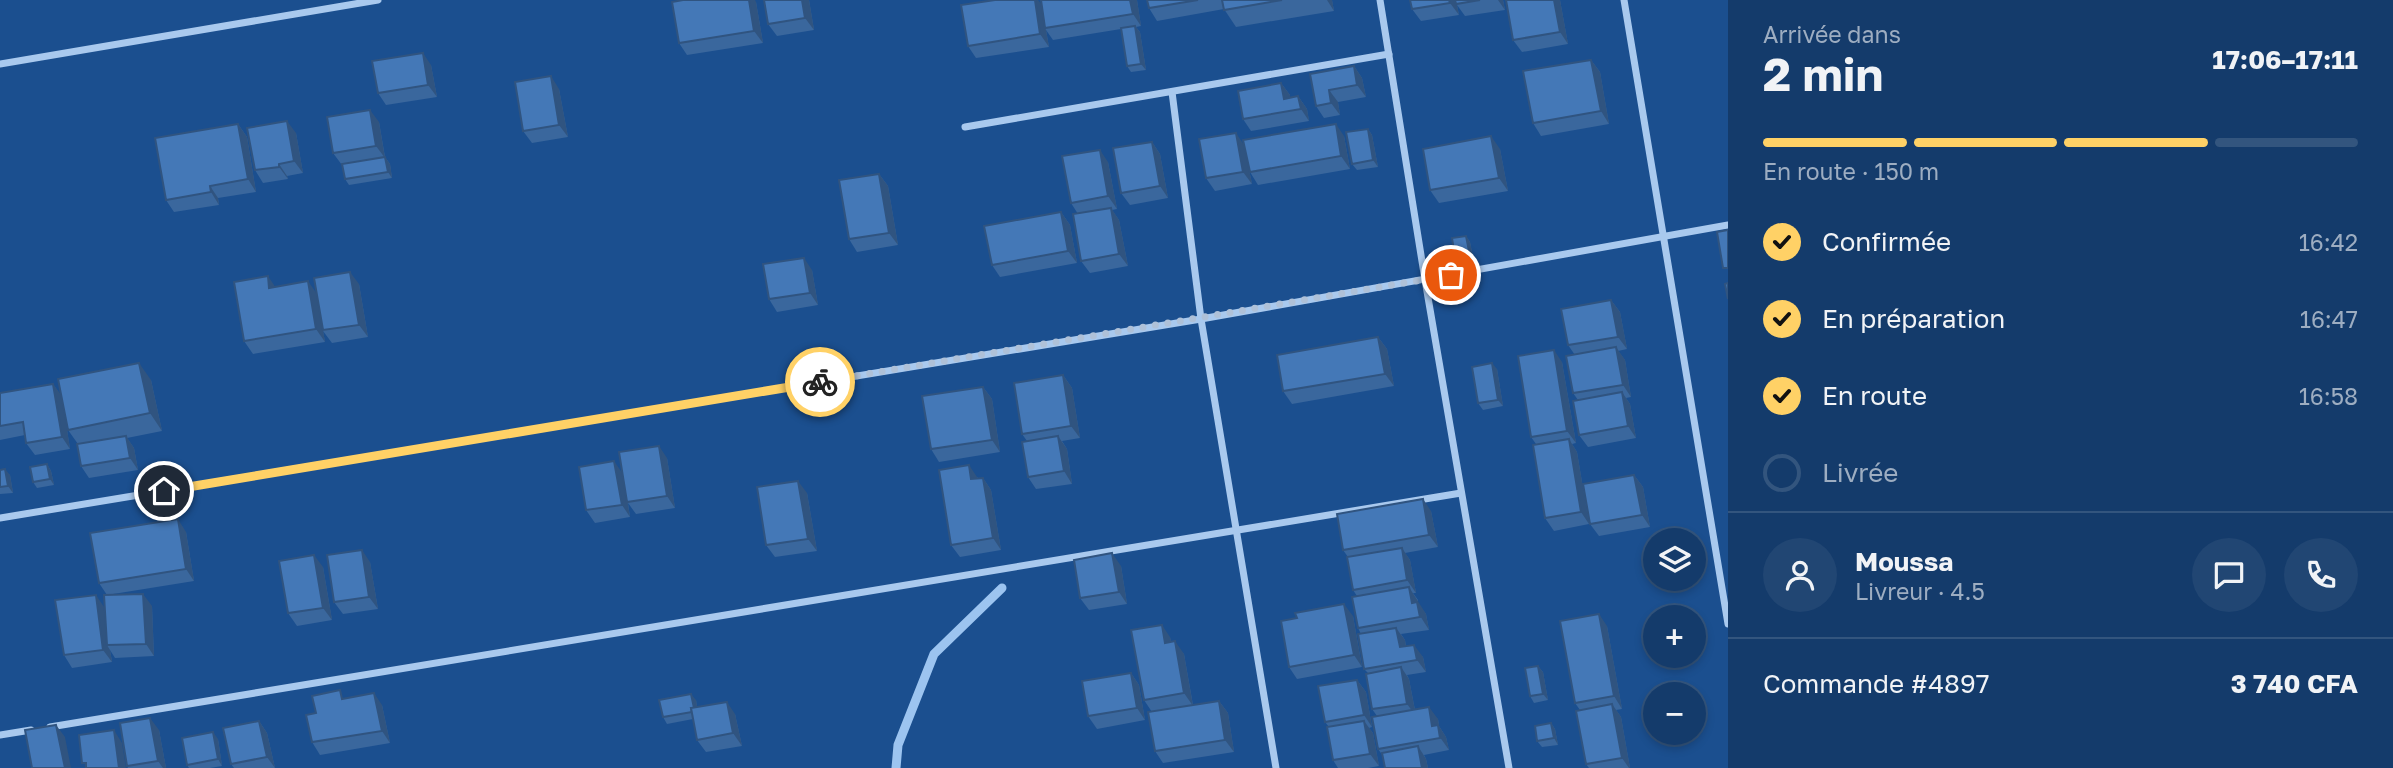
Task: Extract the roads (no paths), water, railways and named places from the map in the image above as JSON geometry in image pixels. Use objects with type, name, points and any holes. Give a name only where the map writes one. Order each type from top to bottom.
[{"type":"street","points":[[0,64],[378,0]]},
{"type":"street","points":[[1380,0],[1509,768]]},
{"type":"street","points":[[1624,0],[1728,624]]},
{"type":"street","points":[[965,127],[1389,54]]},
{"type":"street","points":[[1172,92],[1201,319],[1276,768]]},
{"type":"street","points":[[0,518],[1201,319],[1728,225]]},
{"type":"street","points":[[0,735],[1461,493]]},
{"type":"waterway","points":[[896,768],[898,745],[934,654],[1002,588]]}]
